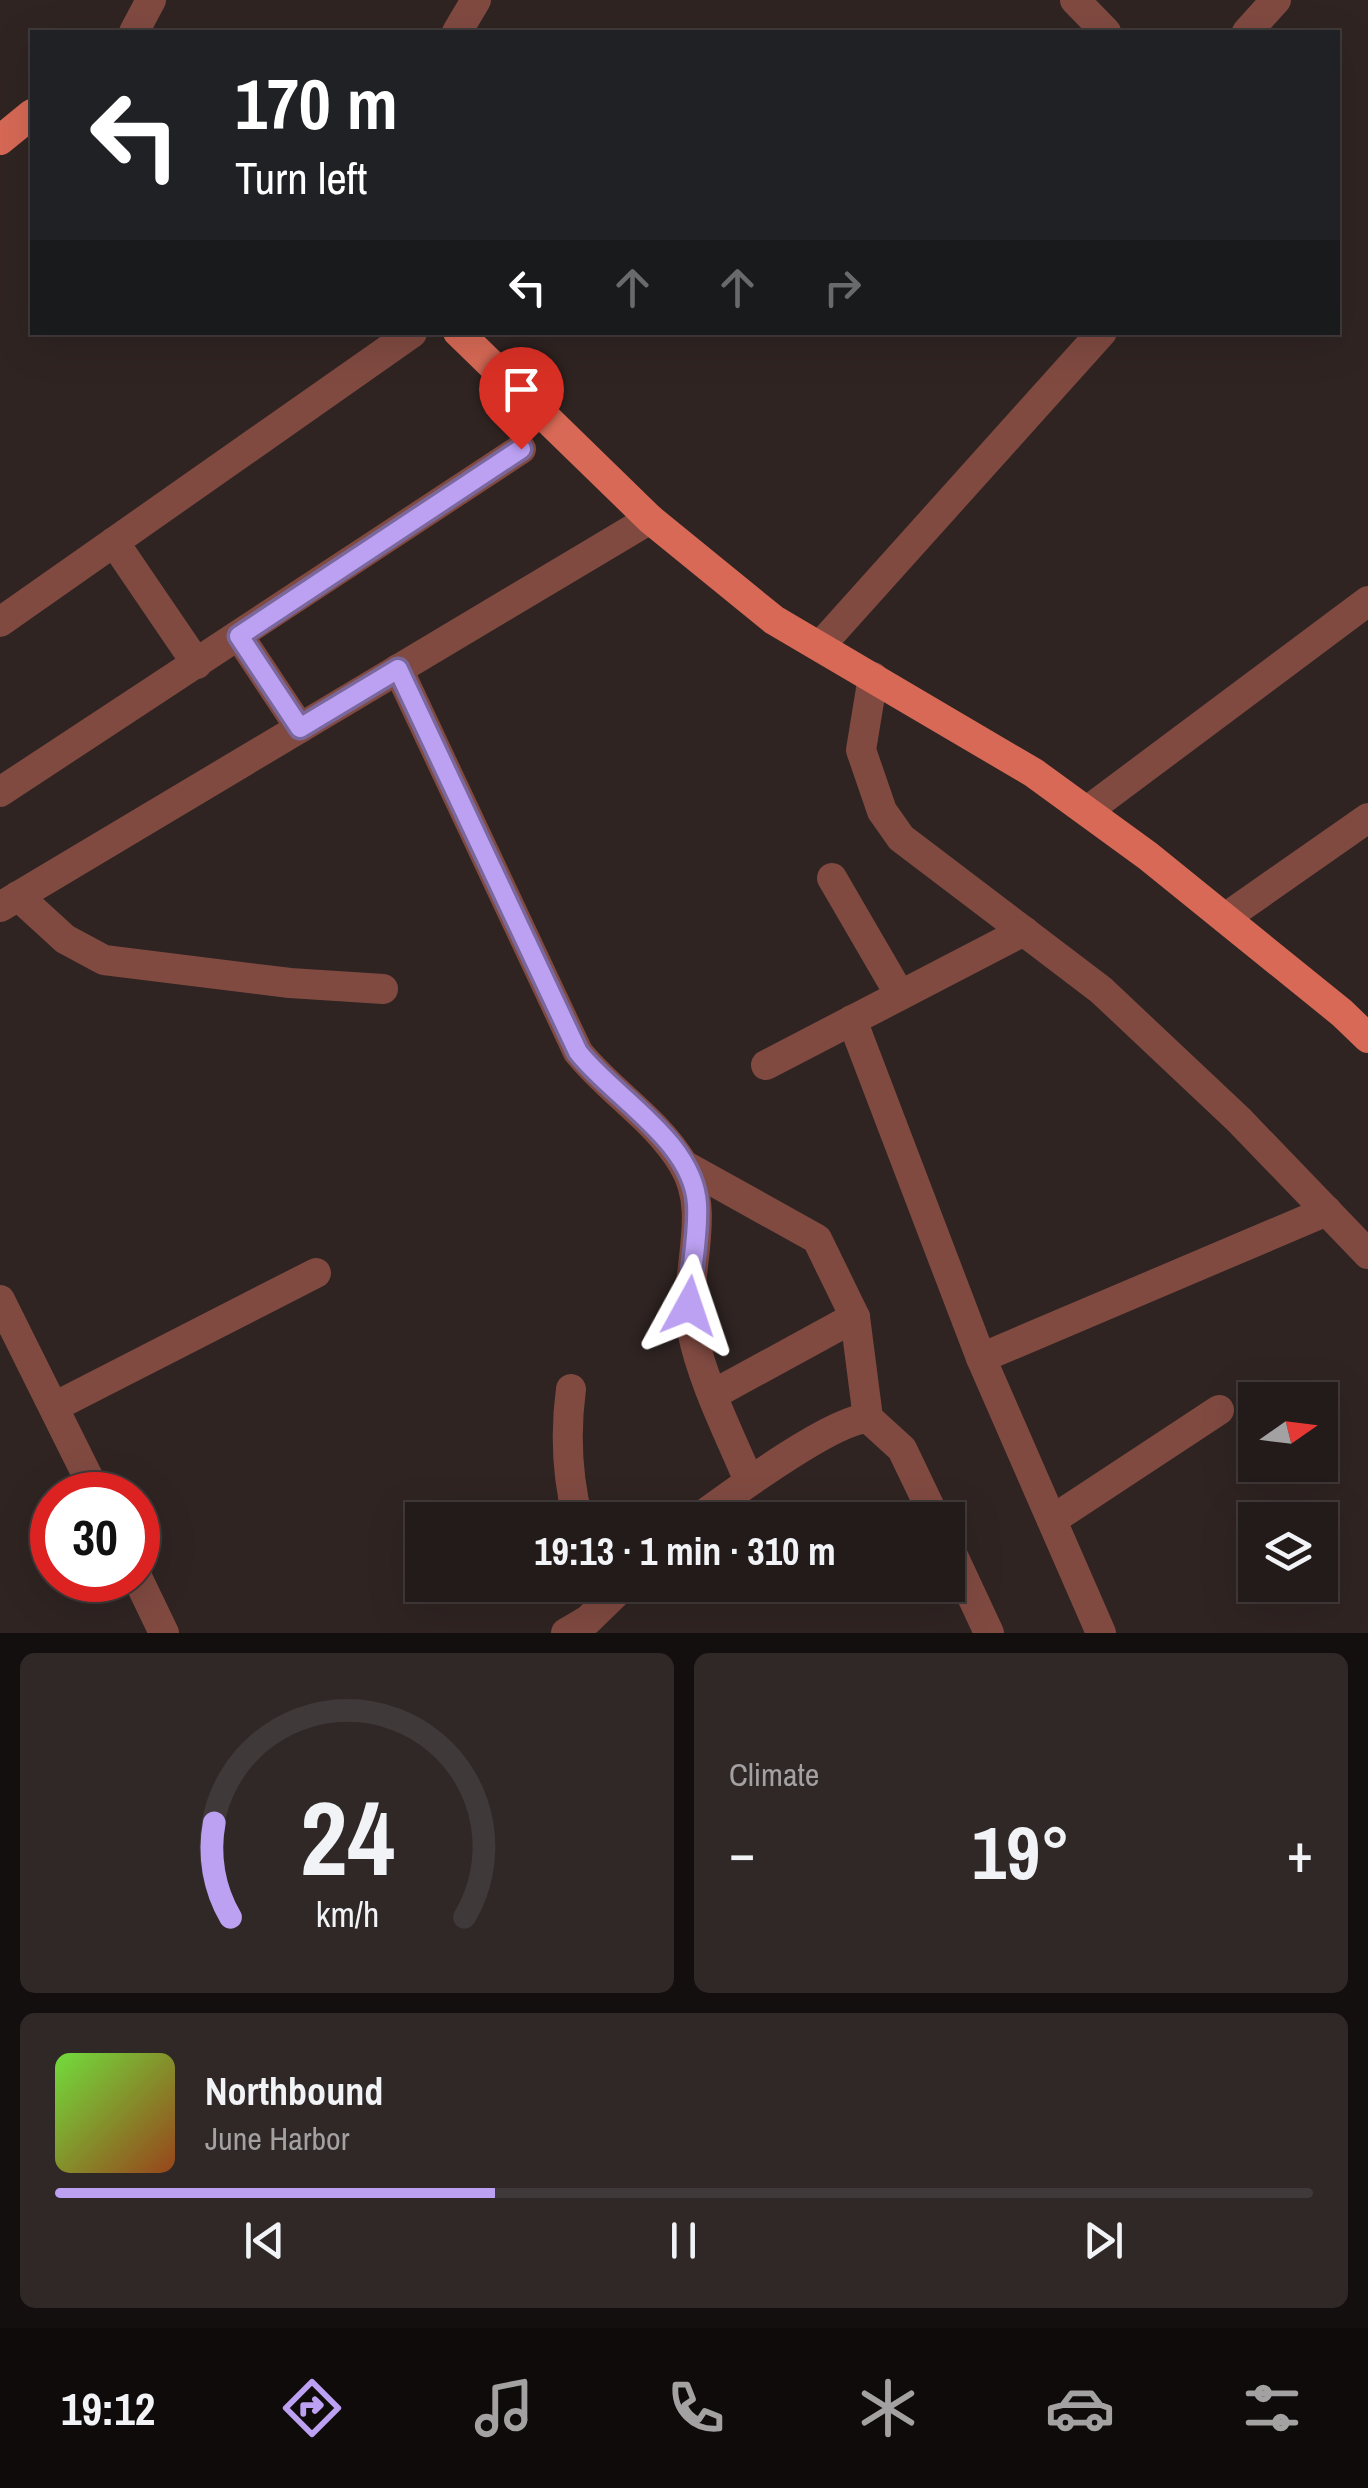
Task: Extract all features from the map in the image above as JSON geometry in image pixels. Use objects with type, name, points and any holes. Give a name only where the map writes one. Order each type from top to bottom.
[{"type":"main road","points":[[3,133],[30,115]]},
{"type":"main road","points":[[461,335],[650,519],[774,620],[1034,773],[1225,918],[1368,1038]]},
{"type":"street","points":[[135,30],[152,0]]},
{"type":"street","points":[[458,30],[476,0]]},
{"type":"street","points":[[1075,0],[1104,30]]},
{"type":"street","points":[[1248,30],[1276,0]]},
{"type":"street","points":[[0,622],[409,335]]},
{"type":"street","points":[[820,646],[1099,335]]},
{"type":"street","points":[[0,792],[521,449]]},
{"type":"street","points":[[383,990],[104,960],[65,940],[9,902],[650,519]]},
{"type":"street","points":[[114,542],[196,664]]},
{"type":"street","points":[[1087,811],[1368,601]]},
{"type":"street","points":[[239,636],[300,728]]},
{"type":"street","points":[[398,669],[578,1052],[596,1076],[654,1126],[684,1165],[697,1200],[689,1306],[693,1334],[749,1481]]},
{"type":"street","points":[[873,677],[861,750],[882,811],[902,838],[1102,990],[1239,1120],[1368,1254]]},
{"type":"street","points":[[1225,918],[1368,818]]},
{"type":"street","points":[[832,878],[900,995]]},
{"type":"street","points":[[766,1066],[1024,931]]},
{"type":"street","points":[[852,1020],[982,1358],[1100,1633]]},
{"type":"street","points":[[684,1165],[816,1239],[855,1317],[868,1418]]},
{"type":"street","points":[[982,1358],[1327,1211]]},
{"type":"street","points":[[54,1407],[316,1273]]},
{"type":"street","points":[[0,1300],[86,1472]]},
{"type":"street","points":[[714,1394],[855,1317]]},
{"type":"street","points":[[571,1388],[566,1427],[574,1502]]},
{"type":"street","points":[[1052,1520],[1219,1410]]},
{"type":"street","points":[[720,1502],[832,1431],[856,1418],[868,1418],[902,1449],[927,1502]]},
{"type":"street","points":[[965,1581],[989,1633]]},
{"type":"street","points":[[149,1602],[164,1633]]},
{"type":"street","points":[[566,1633],[588,1620],[602,1602]]},
{"type":"route","points":[[521,449],[239,636],[300,728],[398,669],[578,1052],[596,1076],[654,1126],[684,1165],[697,1200],[689,1306]]}]
